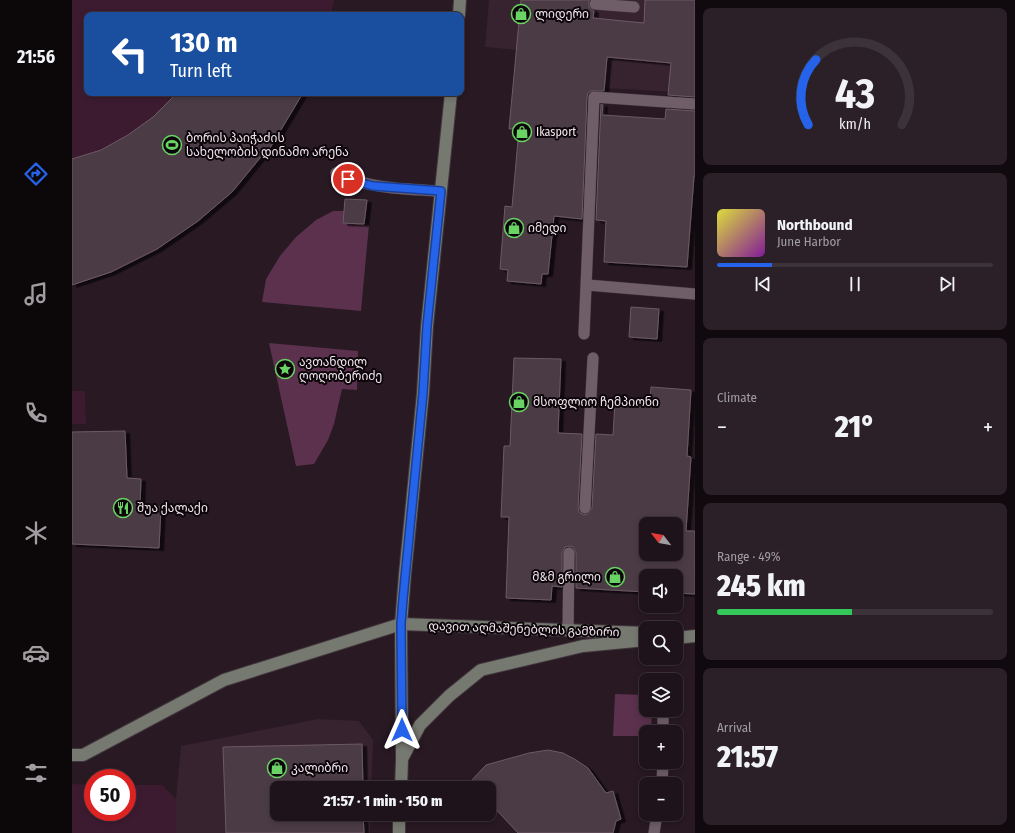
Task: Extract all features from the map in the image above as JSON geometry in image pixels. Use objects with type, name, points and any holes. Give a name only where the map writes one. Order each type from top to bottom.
[{"type":"main road","points":[[459,12],[460,0]]},
{"type":"main road","points":[[400,781],[402,760],[401,624],[423,393],[427,326],[451,96]]},
{"type":"main road","name":"დავით აღმაშენებლის გამზირი","points":[[72,755],[83,755],[224,680],[401,624],[639,633]]},
{"type":"main road","points":[[683,634],[695,635]]},
{"type":"main road","points":[[683,637],[695,635]]},
{"type":"main road","name":"დავით აღმაშენებლის გამზირი","points":[[402,760],[420,725],[449,696],[481,670],[583,646],[639,641]]},
{"type":"main road","points":[[399,821],[399,833]]},
{"type":"lane","points":[[595,4],[634,7]]},
{"type":"lane","points":[[584,334],[594,97],[695,104]]},
{"type":"lane","points":[[336,173],[348,179],[373,186],[441,191]]},
{"type":"lane","points":[[587,285],[695,294]]},
{"type":"lane","points":[[585,508],[594,358]]},
{"type":"lane","points":[[568,631],[569,553]]},
{"type":"lane","points":[[654,833],[656,821]]},
{"type":"shaded area","name":"ბორის პაიჭაძის სახელობის დინამო არენა","points":[[72,0],[334,0],[332,12],[84,12],[84,96],[299,96],[267,153],[265,153],[239,185],[240,186],[198,221],[157,249],[111,272],[72,285]]},
{"type":"shaded area","points":[[489,0],[695,0],[695,93],[604,88],[567,54],[485,47]]},
{"type":"shaded area","points":[[333,211],[344,211],[343,223],[369,225],[361,311],[262,302],[266,279],[280,256],[296,237],[316,220]]},
{"type":"shaded area","points":[[269,343],[358,351],[357,390],[342,389],[334,424],[328,440],[314,464],[296,466]]},
{"type":"shaded area","points":[[72,391],[85,391],[86,424],[72,424]]},
{"type":"shaded area","points":[[615,694],[639,695],[639,717],[652,717],[651,725],[639,725],[639,736],[613,736]]},
{"type":"shaded area","points":[[318,719],[359,721],[373,740],[371,781],[270,781],[270,821],[370,821],[370,833],[176,833],[176,799],[181,746]]},
{"type":"shaded area","points":[[72,784],[84,785],[84,821],[136,821],[136,785],[162,785],[176,799],[176,833],[72,833]]},
{"type":"building","points":[[521,0],[589,0],[589,7],[594,11],[593,18],[644,23],[645,0],[695,0],[695,97],[668,95],[671,63],[607,57],[604,91],[591,91],[588,93],[587,97],[582,219],[554,216],[548,274],[542,274],[541,284],[507,281],[508,270],[500,269],[505,206],[512,207],[519,129],[509,129]]},
{"type":"building","name":"ბორის პაიჭაძის სახელობის დინამო არენა","points":[[174,96],[301,96],[267,153],[265,152],[232,192],[198,221],[157,249],[111,272],[72,285],[72,159],[101,150],[128,135],[153,117]]},
{"type":"building","points":[[601,104],[603,105],[602,115],[665,119],[666,109],[695,111],[695,176],[687,267],[604,262],[606,221],[596,220]]},
{"type":"building","points":[[345,199],[367,200],[364,224],[343,223]]},
{"type":"building","points":[[631,307],[659,309],[657,339],[629,337]]},
{"type":"building","points":[[514,358],[561,359],[558,433],[582,434],[578,508],[579,512],[584,515],[588,514],[592,508],[596,434],[613,435],[615,402],[650,404],[651,387],[691,390],[687,456],[691,457],[686,531],[695,531],[695,594],[683,593],[683,569],[639,569],[639,592],[576,588],[576,553],[573,547],[569,546],[565,547],[562,553],[562,587],[552,586],[551,600],[506,598],[509,517],[501,517],[504,446],[510,446]]},
{"type":"building","points":[[125,431],[127,478],[141,479],[140,506],[161,507],[159,548],[72,544],[72,432]]},
{"type":"building","points":[[362,744],[363,781],[270,781],[270,821],[363,821],[364,833],[226,833],[223,747]]},
{"type":"building","points":[[548,750],[563,753],[588,768],[606,793],[613,791],[621,819],[616,821],[613,833],[518,833],[496,809],[496,781],[471,781],[486,765],[529,753]]},
{"type":"place","name":"ლიდერი","points":[[521,14]]},
{"type":"place","name":"Ikasport","points":[[522,132]]},
{"type":"place","name":"ბორის პაიჭაძის სახელობის დინამო არენა","points":[[172,145]]},
{"type":"place","name":"იმედი","points":[[514,228]]},
{"type":"place","name":"ავთანდილ ღოღობერიძე","points":[[285,369]]},
{"type":"place","name":"მსოფლიო ჩემპიონი","points":[[519,402]]},
{"type":"place","name":"შუა ქალაქი","points":[[123,508]]},
{"type":"place","name":"მ&მ გრილი","points":[[615,577]]},
{"type":"place","name":"კალიბრი","points":[[277,768]]},
{"type":"route","points":[[348,179],[373,186],[441,191],[427,326],[423,393],[401,624],[402,730]]}]
